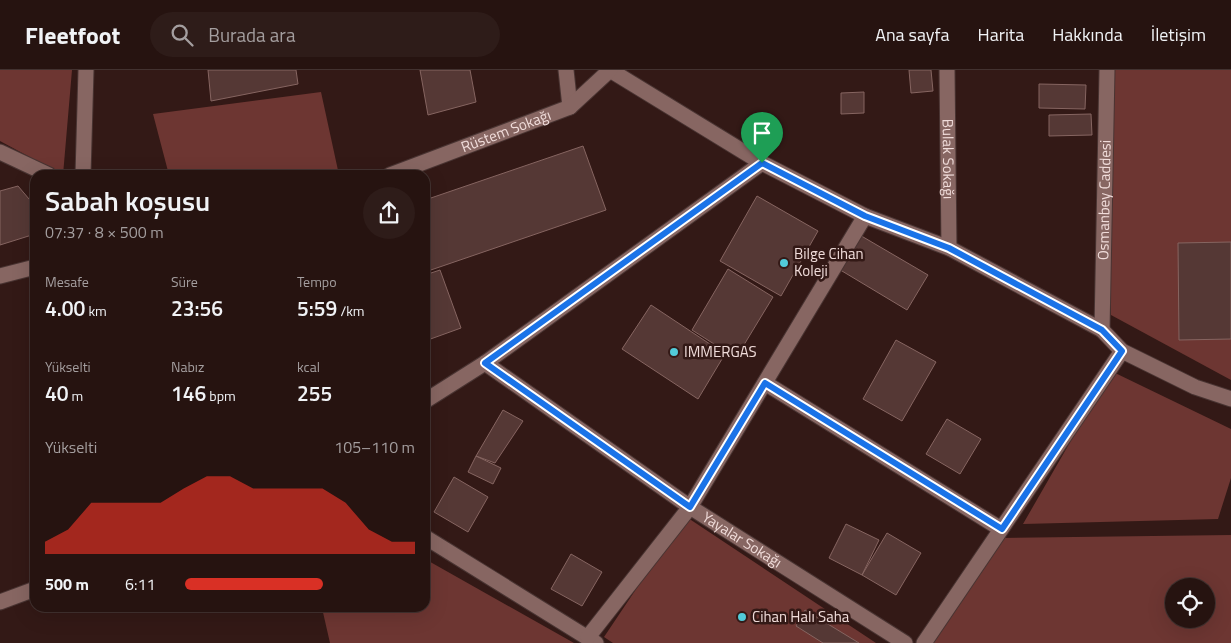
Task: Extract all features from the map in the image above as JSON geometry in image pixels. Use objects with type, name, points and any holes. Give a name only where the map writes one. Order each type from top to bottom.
[{"type":"street","points":[[83,170],[86,70]]},
{"type":"street","points":[[566,70],[570,107]]},
{"type":"street","points":[[610,70],[762,163],[865,216],[949,248],[1102,330],[1122,351],[1196,387],[1231,399]]},
{"type":"street","name":"Rüstem Sokağı","points":[[403,170],[570,107],[610,70]]},
{"type":"street","name":"Bulak Sokağı","points":[[948,70],[949,248]]},
{"type":"street","name":"Osmanbey Caddesi","points":[[1102,330],[1107,70]]},
{"type":"street","points":[[0,152],[38,170]]},
{"type":"street","points":[[430,398],[485,363],[762,163]]},
{"type":"street","points":[[430,540],[592,640],[690,507],[865,216]]},
{"type":"street","points":[[0,276],[30,268]]},
{"type":"street","points":[[924,643],[1122,351]]},
{"type":"street","name":"Yayalar Sokağı","points":[[485,363],[690,507],[905,643]]},
{"type":"street","points":[[765,383],[1002,529]]},
{"type":"street","points":[[0,602],[30,591]]},
{"type":"shaded area","points":[[0,70],[72,70],[63,170],[54,170],[0,141]]},
{"type":"shaded area","points":[[1109,70],[1231,70],[1231,380],[1111,315]]},
{"type":"shaded area","points":[[321,92],[338,170],[168,170],[153,114]]},
{"type":"shaded area","points":[[1111,371],[1231,429],[1231,478],[1218,519],[1023,524]]},
{"type":"shaded area","points":[[685,516],[876,643],[613,643],[604,637]]},
{"type":"shaded area","points":[[1231,535],[1231,643],[930,643],[998,538]]},
{"type":"shaded area","points":[[430,562],[574,643],[330,643],[323,612],[430,612]]},
{"type":"building","points":[[208,70],[296,70],[298,84],[211,101]]},
{"type":"building","points":[[420,70],[470,70],[476,102],[428,115]]},
{"type":"building","points":[[909,70],[931,70],[933,91],[911,93]]},
{"type":"building","points":[[1039,84],[1086,85],[1085,109],[1039,108]]},
{"type":"building","points":[[864,92],[864,113],[841,114],[841,93]]},
{"type":"building","points":[[1091,114],[1092,135],[1049,136],[1049,115]]},
{"type":"building","points":[[583,146],[606,210],[430,270],[430,198]]},
{"type":"building","points":[[18,186],[30,200],[30,236],[0,245],[0,191]]},
{"type":"building","points":[[757,196],[818,231],[781,296],[720,261]]},
{"type":"building","points":[[858,234],[928,275],[907,310],[837,268]]},
{"type":"building","points":[[1231,242],[1231,339],[1179,340],[1178,243]]},
{"type":"building","points":[[728,269],[773,297],[736,358],[692,330]]},
{"type":"building","points":[[440,270],[461,328],[430,339],[430,273]]},
{"type":"building","name":"IMMERGAS","points":[[651,305],[725,354],[698,399],[622,349]]},
{"type":"building","points":[[896,340],[936,362],[902,421],[863,399]]},
{"type":"building","points":[[503,410],[523,421],[495,463],[476,456]]},
{"type":"building","points":[[947,419],[981,439],[960,474],[926,454]]},
{"type":"building","points":[[476,456],[501,468],[493,484],[468,472]]},
{"type":"building","points":[[454,477],[488,497],[468,532],[434,512]]},
{"type":"building","points":[[846,524],[879,540],[862,575],[829,558]]},
{"type":"building","points":[[887,533],[921,553],[896,595],[862,575]]},
{"type":"building","points":[[571,554],[602,572],[582,606],[551,589]]},
{"type":"building","points":[[805,610],[859,643],[823,643],[796,626]]},
{"type":"place","name":"Bilge Cihan Koleji","points":[[784,263]]},
{"type":"place","name":"IMMERGAS","points":[[674,352]]},
{"type":"place","name":"Cihan Halı Saha","points":[[742,617]]},
{"type":"route","points":[[762,163],[865,216],[949,248],[1102,330],[1122,351],[1002,529],[765,383],[690,507],[485,363],[762,163]]}]
